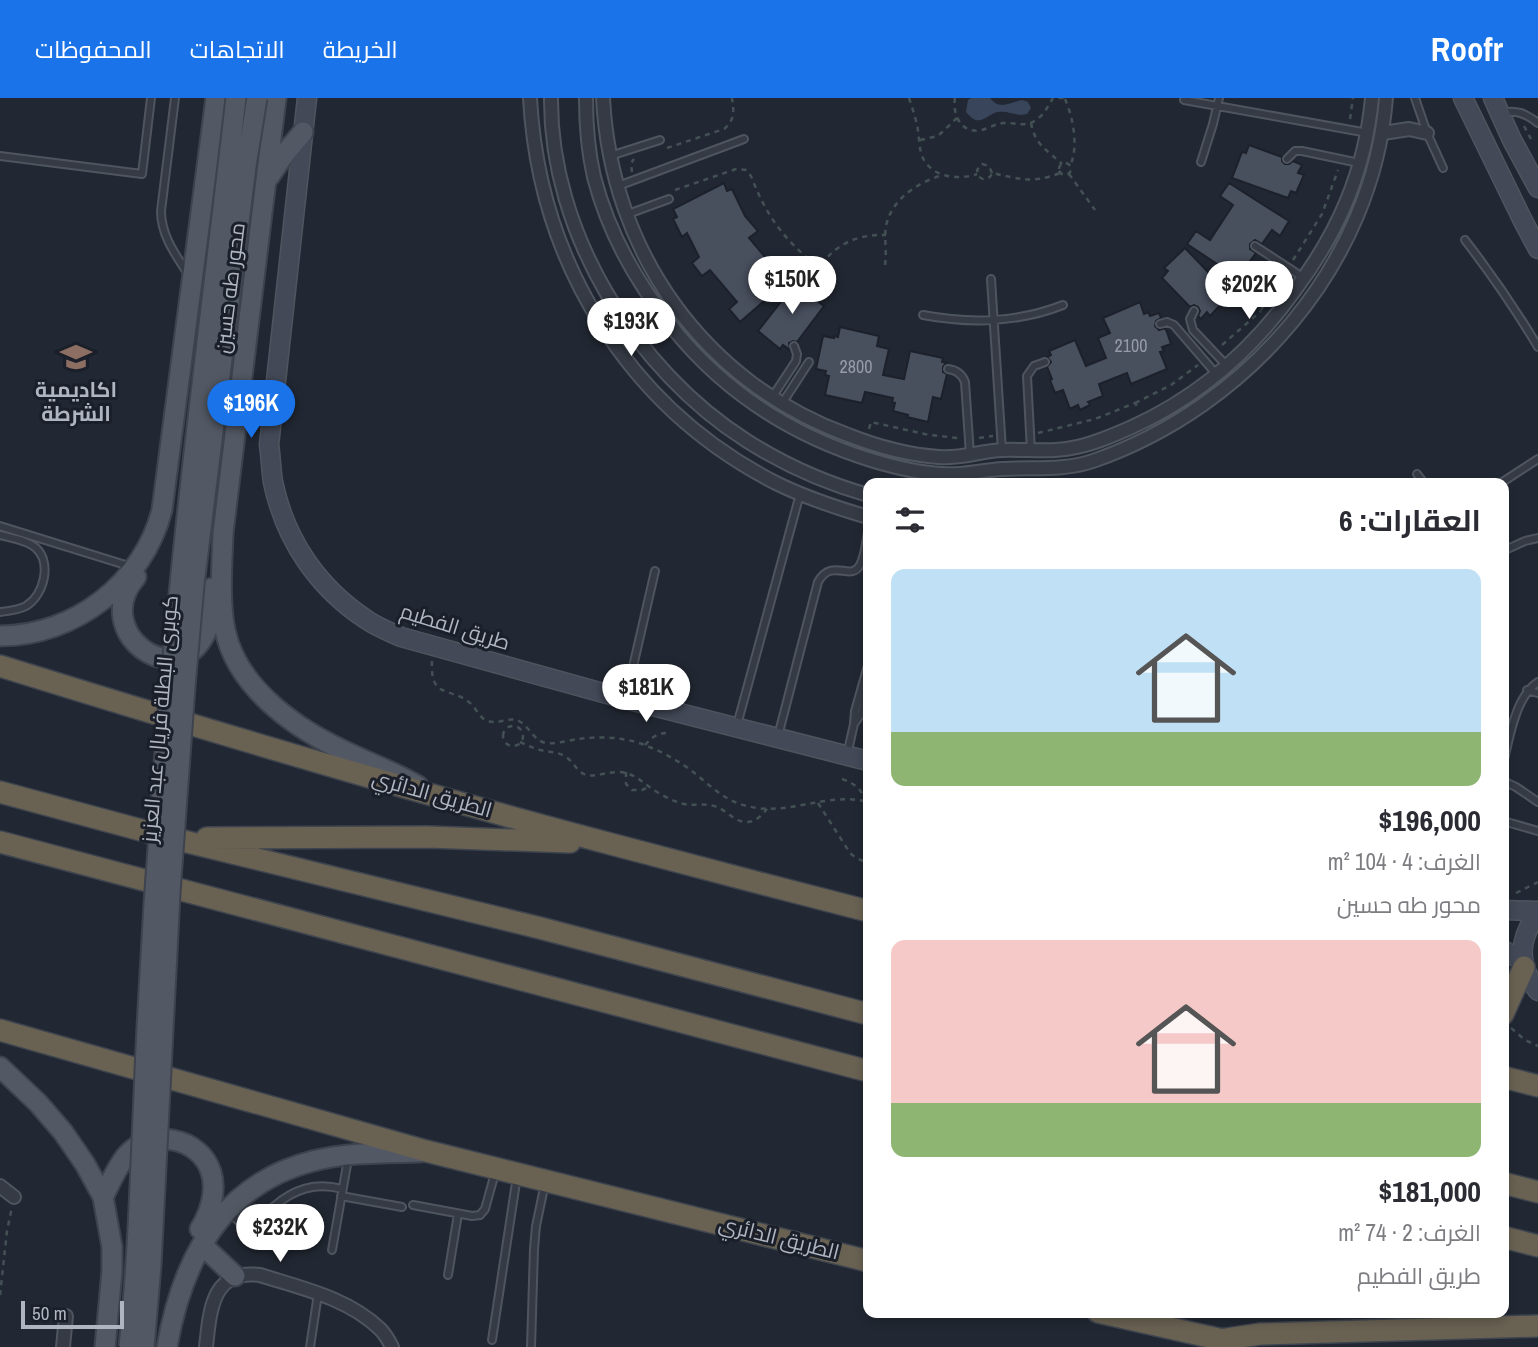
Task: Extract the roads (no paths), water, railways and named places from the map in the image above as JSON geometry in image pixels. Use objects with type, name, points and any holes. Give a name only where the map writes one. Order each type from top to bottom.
[{"type":"highway","name":"الطريق الدائري","points":[[0,666],[156,715],[430,794],[863,910]]},
{"type":"highway","points":[[0,792],[163,836],[540,928],[863,1013]]},
{"type":"highway","points":[[163,836],[274,839],[476,838],[611,844]]},
{"type":"highway","points":[[0,842],[863,1070]]},
{"type":"highway","points":[[1509,1000],[1524,964]]},
{"type":"highway","name":"الطريق الدائري","points":[[0,1030],[426,1151],[863,1260]]},
{"type":"highway","points":[[1509,1079],[1538,1086]]},
{"type":"highway","points":[[1509,1185],[1538,1192]]},
{"type":"highway","points":[[1509,1239],[1538,1246]]},
{"type":"highway","points":[[1124,1318],[1264,1347]]},
{"type":"highway","points":[[1220,1340],[1260,1334],[1538,1326]]},
{"type":"main road","name":"محور طه حسين","points":[[0,636],[40,631],[67,622],[92,607],[108,596],[135,568],[158,528],[216,98]]},
{"type":"main road","name":"كوبرى البطلة فريال عبد العزيز","points":[[129,1347],[139,1214],[154,905],[170,687],[179,584],[236,98]]},
{"type":"main road","name":"كوبرى البطلة فريال عبد العزيز","points":[[144,1347],[151,1265],[170,892],[194,585],[246,166],[257,98]]},
{"type":"main road","name":"محور طه حسين","points":[[276,98],[223,533],[225,630],[234,654],[249,680],[275,707],[304,729],[336,747],[384,768],[430,794]]},
{"type":"main road","points":[[266,181],[303,132]]},
{"type":"main road","points":[[162,510],[163,521],[158,543],[127,589],[122,610],[128,634],[135,645],[145,653],[170,659],[183,656],[194,649],[207,629],[223,533]]},
{"type":"main road","points":[[0,1067],[38,1103],[63,1132],[103,1197],[112,1247],[105,1347]]},
{"type":"main road","points":[[103,1197],[127,1155],[148,1141],[174,1140],[186,1144],[205,1161],[211,1173],[212,1198],[205,1222],[178,1265],[173,1278],[170,1304],[172,1321]]},
{"type":"main road","points":[[167,1347],[183,1287],[202,1245],[218,1219],[239,1198],[262,1182],[314,1161],[348,1155],[426,1151]]},
{"type":"main road","points":[[202,1245],[235,1276]]},
{"type":"street","name":"طريق الفطيم","points":[[307,98],[270,445],[273,480],[281,514],[296,546],[316,576],[340,601],[369,622],[401,637],[625,699],[863,758]]},
{"type":"street","points":[[530,98],[534,138],[550,211],[567,261],[594,315],[627,360],[664,402],[707,439],[753,470],[800,494],[863,515]]},
{"type":"street","points":[[551,98],[553,134],[564,190],[582,243],[605,290],[650,355],[704,409],[745,440],[819,479],[863,493]]},
{"type":"street","points":[[1368,99],[1368,132],[1361,163],[1332,233],[1304,278],[1272,320],[1222,370],[1181,400],[1147,420],[1094,442],[1063,450],[1002,450],[940,458],[866,442],[832,429],[777,401],[724,361],[671,301],[647,261],[616,187],[603,103],[586,104],[594,177],[616,238],[645,291],[688,348],[714,373],[769,415],[812,438],[861,457],[938,474],[993,476],[1019,468],[1054,468],[1092,461],[1153,435],[1190,413],[1239,377],[1262,356],[1286,331],[1317,290],[1337,258],[1356,219],[1374,172],[1383,133],[1386,98]]},
{"type":"street","points":[[1463,98],[1538,249]]},
{"type":"street","points":[[1497,106],[1532,168],[1538,188]]},
{"type":"street","points":[[1383,133],[1409,129],[1427,133]]},
{"type":"street","points":[[534,138],[553,134]]},
{"type":"street","points":[[1342,213],[1356,219]]},
{"type":"street","points":[[631,268],[647,261]]},
{"type":"street","points":[[735,390],[745,378]]},
{"type":"street","points":[[1181,400],[1190,413]]},
{"type":"street","points":[[903,468],[907,452]]},
{"type":"street","points":[[1019,468],[1020,478]]},
{"type":"street","points":[[1509,903],[1538,912],[1529,925],[1523,943],[1524,964],[1530,981],[1538,991]]},
{"type":"street","points":[[1509,954],[1524,964]]},
{"type":"street","points":[[0,1186],[14,1197]]},
{"type":"street","points":[[206,1347],[214,1298],[223,1285],[235,1276],[247,1273],[340,1302],[382,1330],[392,1347]]},
{"type":"street","points":[[63,1347],[66,1316]]},
{"type":"lane","points":[[0,156],[142,174],[151,98]]},
{"type":"lane","points":[[175,98],[161,221],[166,237],[192,280]]},
{"type":"lane","points":[[1415,98],[1443,168]]},
{"type":"lane","points":[[1184,100],[1218,101],[1368,132]]},
{"type":"lane","points":[[1200,162],[1218,101]]},
{"type":"lane","points":[[1497,106],[1508,111],[1518,111],[1538,123]]},
{"type":"lane","points":[[616,187],[744,139]]},
{"type":"lane","points":[[610,156],[660,140]]},
{"type":"lane","points":[[1287,159],[1299,150],[1361,163]]},
{"type":"lane","points":[[626,215],[670,195]]},
{"type":"lane","points":[[1465,240],[1508,297],[1538,347]]},
{"type":"lane","points":[[1255,246],[1304,278]]},
{"type":"lane","points":[[991,279],[1002,450]]},
{"type":"lane","points":[[923,315],[958,321],[994,321],[1036,314],[1063,305]]},
{"type":"lane","points":[[1194,311],[1190,319],[1193,330],[1222,370]]},
{"type":"lane","points":[[1160,324],[1167,322],[1174,325],[1222,370]]},
{"type":"lane","points":[[777,401],[796,361],[794,346]]},
{"type":"lane","points":[[777,401],[809,362]]},
{"type":"lane","points":[[1031,451],[1027,376],[1034,366],[1045,362]]},
{"type":"lane","points":[[948,369],[957,372],[965,382],[970,455]]},
{"type":"lane","points":[[1509,478],[1538,459]]},
{"type":"lane","points":[[1417,474],[1420,478]]},
{"type":"lane","points":[[736,727],[800,494]]},
{"type":"lane","points":[[0,526],[135,568]]},
{"type":"lane","points":[[0,535],[36,549],[44,565],[44,577],[35,598],[17,610],[0,612]]},
{"type":"lane","points":[[1509,548],[1538,538]]},
{"type":"lane","points":[[777,738],[818,582],[823,574],[832,570],[850,572],[857,569],[863,553]]},
{"type":"lane","points":[[625,699],[655,571]]},
{"type":"lane","points":[[1509,741],[1518,708],[1527,690],[1538,682]]},
{"type":"lane","points":[[847,756],[863,683]]},
{"type":"lane","points":[[1527,690],[1538,692]]},
{"type":"lane","points":[[854,724],[863,706]]},
{"type":"lane","points":[[1509,784],[1538,802]]},
{"type":"lane","points":[[1509,823],[1538,831]]},
{"type":"lane","points":[[332,1250],[348,1155]]},
{"type":"lane","points":[[413,1205],[458,1214],[476,1216],[483,1213],[496,1168]]},
{"type":"lane","points":[[492,1340],[517,1174]]},
{"type":"lane","points":[[531,1347],[534,1249],[545,1181]]},
{"type":"lane","points":[[227,1209],[239,1222],[250,1225],[283,1198],[300,1189],[320,1185],[402,1208]]},
{"type":"lane","points":[[448,1275],[458,1214]]},
{"type":"lane","points":[[310,1347],[318,1294]]},
{"type":"water","points":[[990,98],[1001,105],[1022,100],[1028,102],[1031,108],[1027,114],[998,112],[976,120],[966,112],[968,100]]},
{"type":"place","name":"اكاديمية الشرطة","points":[[76,357]]}]
